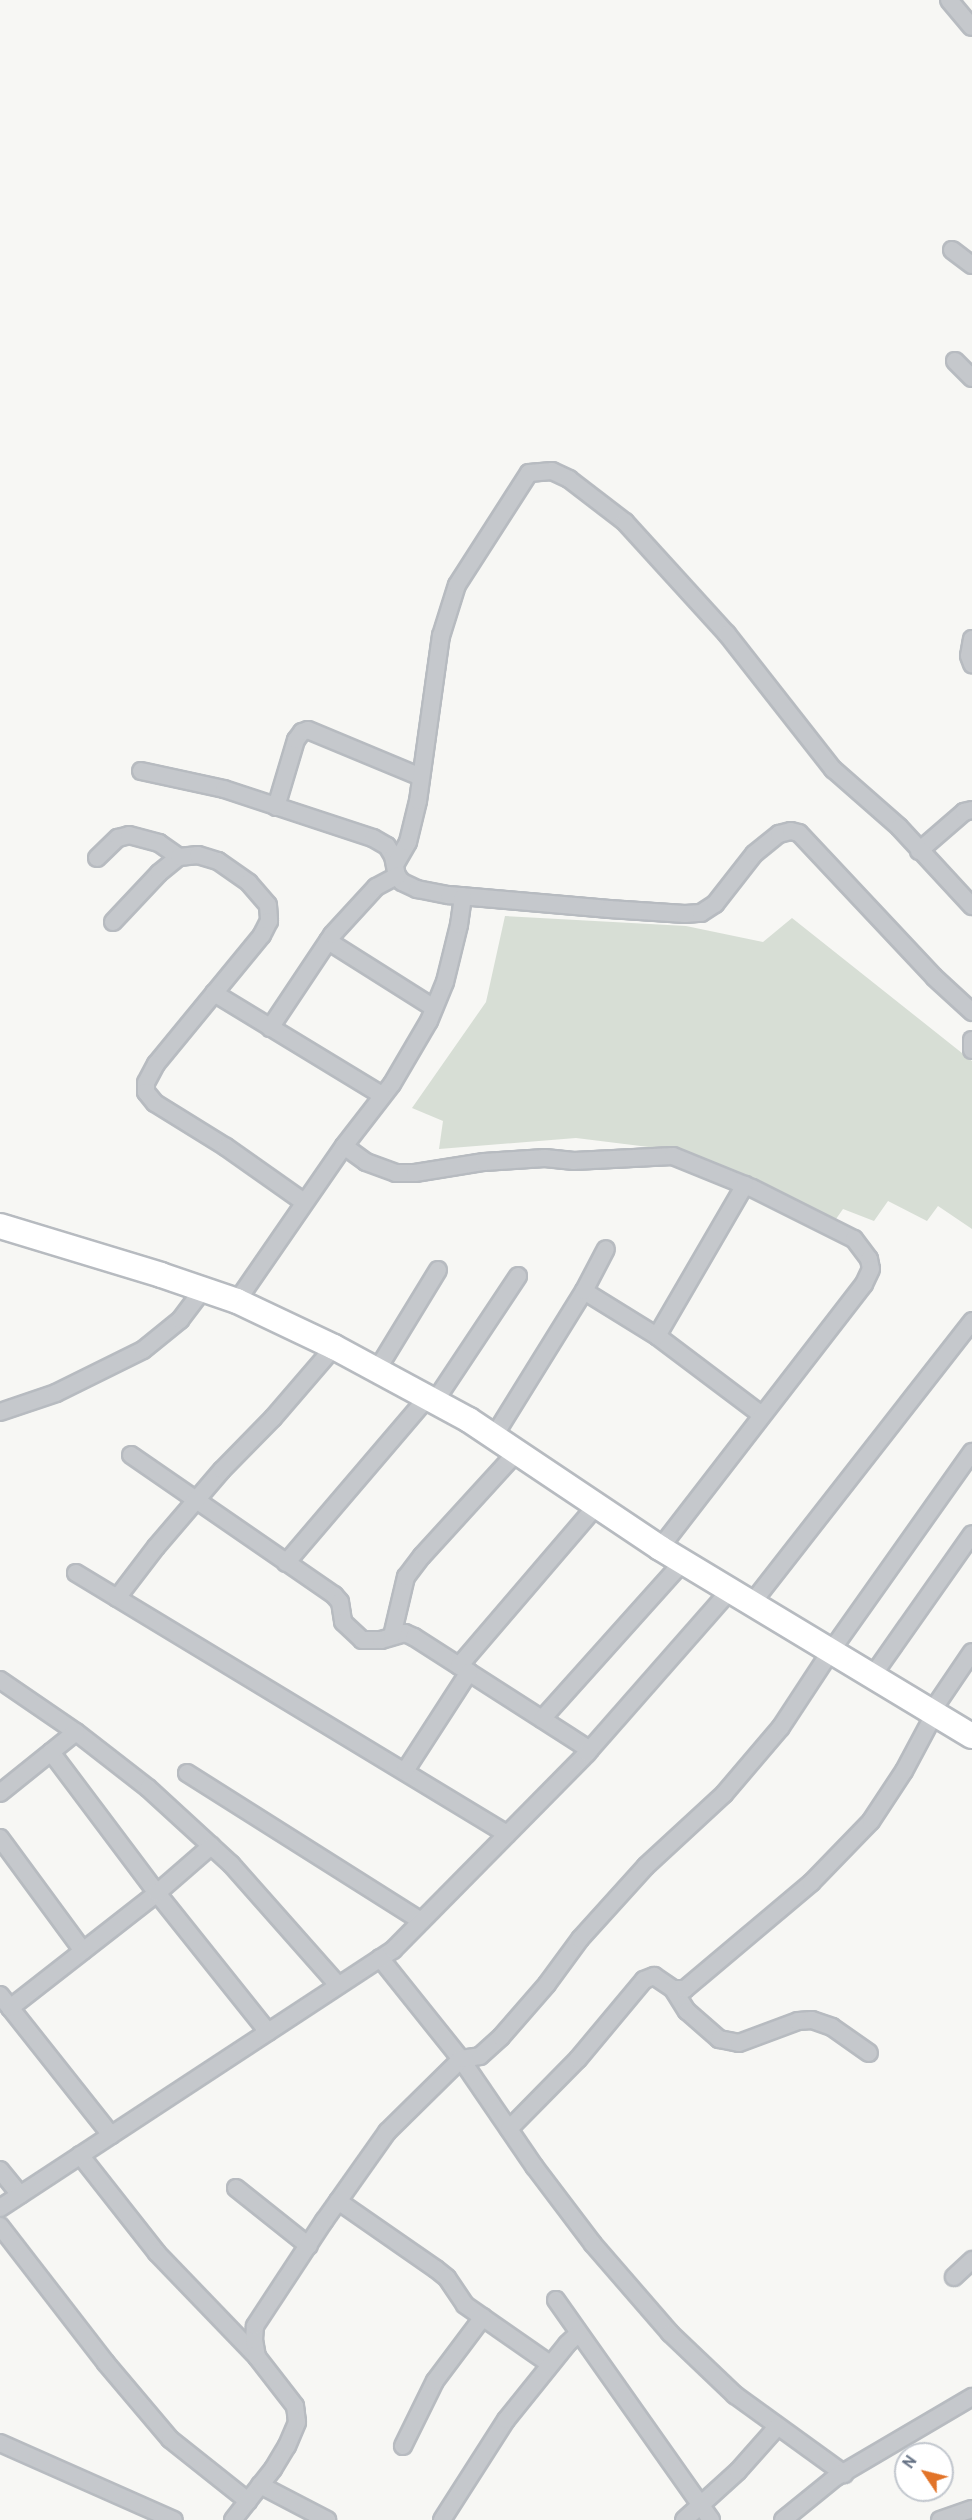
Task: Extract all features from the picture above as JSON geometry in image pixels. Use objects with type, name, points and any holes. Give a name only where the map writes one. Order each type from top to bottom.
[{"type":"main road","points":[[0,1226],[237,1301],[334,1347],[494,1436],[660,1548],[933,1712],[969,1729]]},
{"type":"street","points":[[950,0],[972,27]]},
{"type":"street","points":[[952,250],[972,265]]},
{"type":"street","points":[[955,361],[972,378]]},
{"type":"street","points":[[270,1028],[328,941],[376,887],[396,869],[408,842],[421,777],[441,636],[457,585],[530,473],[552,471],[569,479],[625,522],[727,634],[833,769],[899,827],[972,906]]},
{"type":"street","points":[[972,639],[969,656],[972,664]]},
{"type":"street","points":[[276,807],[296,740],[302,732],[308,730],[421,777]]},
{"type":"street","points":[[141,771],[224,789],[373,838],[387,846],[402,882],[417,889],[463,896],[685,915],[700,913],[715,904],[754,854],[779,834],[799,832],[934,977],[972,1012]]},
{"type":"street","points":[[919,851],[964,812],[972,810]]},
{"type":"street","points":[[97,858],[118,838],[129,835],[159,843],[179,857]]},
{"type":"street","points":[[113,922],[159,873],[179,857],[198,855],[218,861],[249,883],[268,905],[269,921],[262,935],[156,1064],[146,1083],[146,1092],[154,1102],[226,1147],[304,1202]]},
{"type":"street","points":[[237,1301],[344,1146],[392,1084],[434,1008],[445,982],[459,926],[463,896]]},
{"type":"street","points":[[328,941],[398,988],[434,1008]]},
{"type":"street","points":[[214,993],[382,1095]]},
{"type":"street","points":[[972,1040],[972,1050]]},
{"type":"street","points":[[344,1146],[366,1162],[396,1173],[415,1173],[484,1162],[545,1158],[574,1161],[673,1156],[745,1185],[854,1239],[865,1253],[872,1269],[864,1284],[660,1548]]},
{"type":"street","points":[[657,1336],[745,1185]]},
{"type":"street","points":[[494,1436],[584,1291],[606,1249]]},
{"type":"street","points":[[377,1370],[438,1270]]},
{"type":"street","points":[[286,1563],[431,1399],[519,1276]]},
{"type":"street","points":[[0,1412],[56,1393],[143,1350],[180,1320],[203,1289]]},
{"type":"street","points":[[584,1291],[657,1336],[762,1415]]},
{"type":"street","points":[[752,1603],[972,1321]]},
{"type":"street","points":[[117,1598],[195,1501],[334,1347]]},
{"type":"street","points":[[392,1636],[406,1577],[422,1556],[518,1451]]},
{"type":"street","points":[[257,2357],[254,2340],[255,2326],[387,2132],[461,2059],[480,2056],[501,2037],[547,1984],[580,1939],[646,1866],[724,1794],[782,1727],[831,1651],[972,1452]]},
{"type":"street","points":[[131,1455],[334,1595],[340,1602],[343,1622],[362,1640],[371,1641],[405,1633],[590,1750]]},
{"type":"street","points":[[405,1771],[464,1669],[597,1504]]},
{"type":"street","points":[[873,1676],[972,1534]]},
{"type":"street","points":[[542,1719],[683,1562]]},
{"type":"street","points":[[76,1573],[507,1834]]},
{"type":"street","points":[[0,2208],[393,1950],[590,1750],[730,1590]]},
{"type":"street","points":[[509,2129],[578,2059],[644,1980],[654,1976],[678,1991],[692,1985],[770,1921],[811,1883],[871,1821],[904,1771],[933,1712],[972,1652]]},
{"type":"street","points":[[0,1680],[76,1732],[148,1788],[231,1864],[338,1985]]},
{"type":"street","points":[[0,1793],[76,1732]]},
{"type":"street","points":[[51,1752],[157,1893],[268,2032]]},
{"type":"street","points":[[187,1773],[421,1921]]},
{"type":"street","points":[[0,1838],[83,1951]]},
{"type":"street","points":[[111,2135],[5,2001],[83,1951],[157,1893],[211,1846]]},
{"type":"street","points":[[380,1958],[461,2059],[593,2244],[670,2333],[735,2395],[844,2474]]},
{"type":"street","points":[[673,1989],[687,2011],[720,2039],[739,2043],[798,2021],[812,2020],[832,2027],[869,2053]]},
{"type":"street","points":[[80,2155],[157,2253],[257,2357],[295,2406],[297,2421],[287,2446],[233,2520]]},
{"type":"street","points":[[0,2170],[20,2195]]},
{"type":"street","points":[[236,2188],[309,2246]]},
{"type":"street","points":[[338,2201],[436,2268],[447,2278],[465,2305],[550,2364]]},
{"type":"street","points":[[0,2226],[105,2362],[170,2439],[248,2501]]},
{"type":"street","points":[[954,2277],[972,2260]]},
{"type":"street","points":[[556,2300],[711,2520]]},
{"type":"street","points":[[403,2446],[435,2380],[483,2317]]},
{"type":"street","points":[[442,2520],[479,2458],[550,2364],[579,2333]]},
{"type":"street","points":[[783,2520],[836,2477],[972,2397]]},
{"type":"street","points":[[684,2520],[738,2471],[777,2427]]},
{"type":"street","points":[[0,2443],[174,2520]]},
{"type":"street","points":[[260,2486],[327,2520]]},
{"type":"street","points":[[940,2520],[972,2509]]},
{"type":"shaded area","points":[[505,916],[686,926],[763,942],[792,918],[972,1061],[972,1229],[938,1206],[927,1221],[888,1201],[874,1221],[843,1209],[836,1219],[673,1150],[576,1138],[439,1149],[443,1121],[412,1108],[486,1002]]}]
